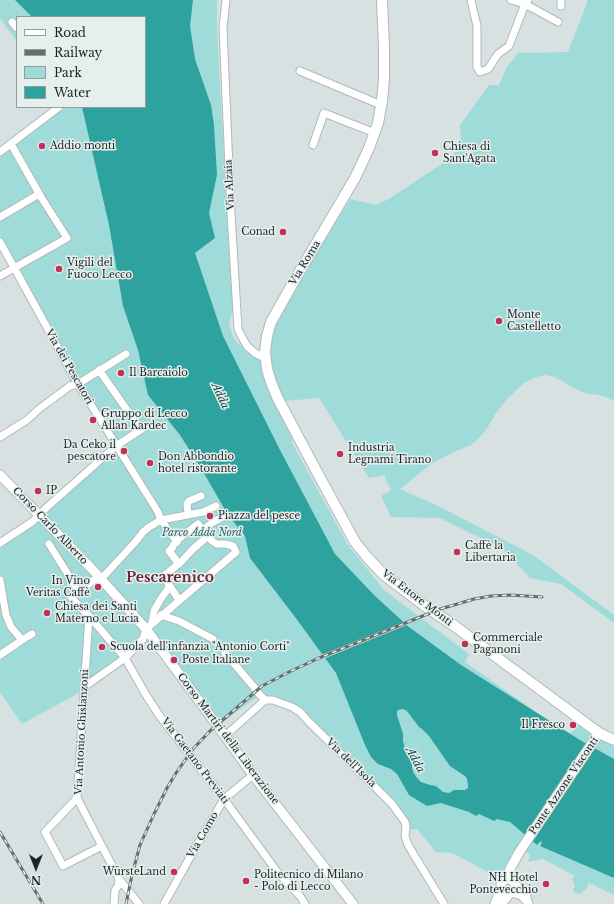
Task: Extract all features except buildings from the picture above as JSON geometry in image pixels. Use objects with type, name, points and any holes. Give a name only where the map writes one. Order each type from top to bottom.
[{"type":"main road","name":"Via Roma","points":[[278,399],[267,369],[265,346],[267,336],[275,315],[362,165],[378,123],[384,72],[382,0]]},
{"type":"main road","name":"Via Ettore Monti","points":[[278,399],[355,542],[384,575],[575,716],[606,737]]},
{"type":"main road","name":"Corso Carlo Alberto","points":[[0,476],[99,578]]},
{"type":"main road","name":"Corso Martiri della Liberazione","points":[[99,578],[149,626],[253,775],[353,904]]},
{"type":"main road","name":"Ponte Azzone Visconti","points":[[495,904],[502,882],[512,886],[510,867],[592,742],[606,737]]},
{"type":"main road","points":[[606,737],[614,744]]},
{"type":"main road","points":[[501,904],[512,886]]},
{"type":"street","name":"Via Alzaia","points":[[226,0],[223,28],[238,329],[250,349],[266,358]]},
{"type":"street","points":[[471,0],[477,26],[477,67],[480,72],[488,69],[498,54],[509,46],[526,2]]},
{"type":"street","points":[[511,0],[526,2],[558,22]]},
{"type":"street","points":[[300,71],[381,105]]},
{"type":"street","points":[[0,152],[58,108]]},
{"type":"street","points":[[313,145],[324,113],[375,133]]},
{"type":"street","points":[[0,276],[67,238],[11,144]]},
{"type":"street","points":[[0,217],[40,194]]},
{"type":"street","name":"Via dei Pescatori","points":[[0,242],[78,384],[158,512],[161,520],[176,541]]},
{"type":"street","points":[[0,437],[27,420],[70,386],[78,384],[126,354]]},
{"type":"street","points":[[99,370],[141,430]]},
{"type":"street","points":[[0,543],[32,522],[116,446],[148,425]]},
{"type":"street","points":[[188,514],[187,504],[189,501],[201,496]]},
{"type":"street","points":[[49,544],[79,592],[99,578],[104,577],[149,526],[161,520],[207,510],[216,506]]},
{"type":"street","points":[[207,510],[213,522]]},
{"type":"street","points":[[179,600],[165,580],[165,575],[179,564],[213,522],[223,518]]},
{"type":"street","points":[[149,626],[236,552],[233,546],[217,544],[198,524],[176,541],[177,542],[169,551],[179,564]]},
{"type":"street","points":[[0,580],[6,615],[12,627],[22,640]]},
{"type":"street","points":[[84,687],[125,658],[143,639],[154,611],[170,586]]},
{"type":"street","name":"Via Gaetano Previati","points":[[79,592],[71,597],[125,658],[159,715],[224,799],[278,873],[306,904]]},
{"type":"street","points":[[161,615],[180,621],[214,639]]},
{"type":"street","name":"Via Antonio Ghislanzoni","points":[[89,616],[77,798],[119,879],[139,904]]},
{"type":"street","points":[[0,655],[32,634]]},
{"type":"street","points":[[225,653],[265,700],[225,736]]},
{"type":"street","name":"Via dell'Isola","points":[[265,700],[273,700],[292,707],[300,712],[308,722],[370,780],[392,804],[405,822],[408,845],[444,904]]},
{"type":"street","name":"Via Como","points":[[164,904],[188,859],[224,799],[253,775]]},
{"type":"street","points":[[77,798],[45,832],[63,866],[102,846]]},
{"type":"street","points":[[114,904],[115,890],[118,886],[119,879]]},
{"type":"street","points":[[512,886],[529,904]]},
{"type":"green space","name":"Parco Adda Nord","points":[[0,0],[217,0],[217,31],[233,310],[229,324],[234,339],[241,346],[241,341],[249,353],[261,360],[264,377],[274,402],[293,438],[292,443],[348,545],[384,590],[469,654],[465,662],[569,735],[578,725],[614,747],[614,895],[589,883],[583,893],[580,894],[574,892],[573,889],[575,887],[572,878],[575,876],[543,859],[528,862],[530,854],[519,850],[505,881],[452,853],[436,852],[417,829],[406,830],[379,793],[331,750],[290,703],[257,697],[220,724],[160,649],[140,640],[126,659],[87,683],[77,694],[22,724],[0,692],[0,541],[48,508],[115,446],[73,386],[0,246],[0,152],[55,108],[146,108],[146,16],[16,16],[16,40],[0,19]]},
{"type":"green space","points":[[587,0],[614,0],[614,401],[603,396],[585,393],[555,377],[546,375],[536,377],[524,383],[507,399],[496,413],[486,430],[471,445],[434,462],[400,489],[436,505],[533,555],[614,615],[614,623],[561,584],[530,578],[503,549],[440,518],[391,517],[381,496],[391,490],[384,475],[369,478],[319,398],[285,401],[274,374],[270,355],[272,337],[276,324],[331,228],[351,199],[376,205],[389,199],[443,163],[461,147],[460,125],[489,85],[499,85],[507,67],[518,53],[568,52]]},
{"type":"water","name":"Adda","points":[[15,0],[193,0],[190,26],[195,59],[211,105],[214,125],[217,175],[209,213],[215,238],[195,253],[223,336],[280,450],[335,554],[375,596],[409,627],[461,665],[580,740],[614,759],[614,878],[540,846],[542,843],[541,841],[537,845],[510,822],[497,819],[494,821],[479,814],[476,816],[469,812],[441,803],[427,806],[409,795],[397,774],[391,769],[378,764],[371,757],[336,673],[250,558],[245,536],[228,515],[180,435],[148,395],[138,350],[123,306],[109,225],[82,108],[146,108],[146,16],[31,16]],"holes":[[[403,709],[407,711],[419,727],[429,736],[450,766],[465,776],[467,779],[468,788],[465,790],[454,790],[449,793],[443,792],[436,786],[421,782],[417,778],[413,772],[411,755],[406,752],[403,734],[397,715],[398,710]]]},
{"type":"pier","points":[[406,621],[409,624],[323,659],[321,655]]},
{"type":"railway","points":[[126,904],[140,845],[154,814],[176,773],[193,749],[210,731],[262,686],[319,658],[440,609],[474,599],[491,596],[510,595],[542,597]]},
{"type":"railway","points":[[0,832],[43,904]]},
{"type":"place","name":"Addio monti","points":[[42,146]]},
{"type":"place","name":"Chiesa di Sant'Agata","points":[[435,153]]},
{"type":"place","name":"Conad","points":[[283,232]]},
{"type":"place","name":"Vigili del Fuoco Lecco","points":[[59,269]]},
{"type":"place","name":"Monte Castelletto","points":[[499,321]]},
{"type":"place","name":"Il Barcaiolo","points":[[121,373]]},
{"type":"place","name":"Gruppo di Lecco Allan Kardec","points":[[93,420]]},
{"type":"place","name":"Da Ceko il pescatore","points":[[124,451]]},
{"type":"place","name":"Industria Legnami Tirano","points":[[340,454]]},
{"type":"place","name":"Don Abbondio hotel ristorante","points":[[150,463]]},
{"type":"place","name":"IP","points":[[38,491]]},
{"type":"place","name":"Piazza del pesce","points":[[210,516]]},
{"type":"place","name":"Caffè la Libertaria","points":[[457,552]]},
{"type":"place","name":"In Vino Veritas Caffè","points":[[98,587]]},
{"type":"place","name":"Chiesa dei Santi Materno e Lucia","points":[[47,613]]},
{"type":"place","name":"Commerciale Paganoni","points":[[465,644]]},
{"type":"place","name":"Scuola dell'infanzia \"Antonio Corti\"","points":[[102,647]]},
{"type":"place","name":"Poste Italiane","points":[[174,660]]},
{"type":"place","name":"Il Fresco","points":[[573,725]]},
{"type":"place","name":"WürsteLand","points":[[174,872]]},
{"type":"place","name":"Politecnico di Milano - Polo di Lecco","points":[[246,881]]},
{"type":"place","name":"NH Hotel Pontevecchio","points":[[546,884]]},
{"type":"district","name":"Pescarenico","points":[[170,578]]}]
